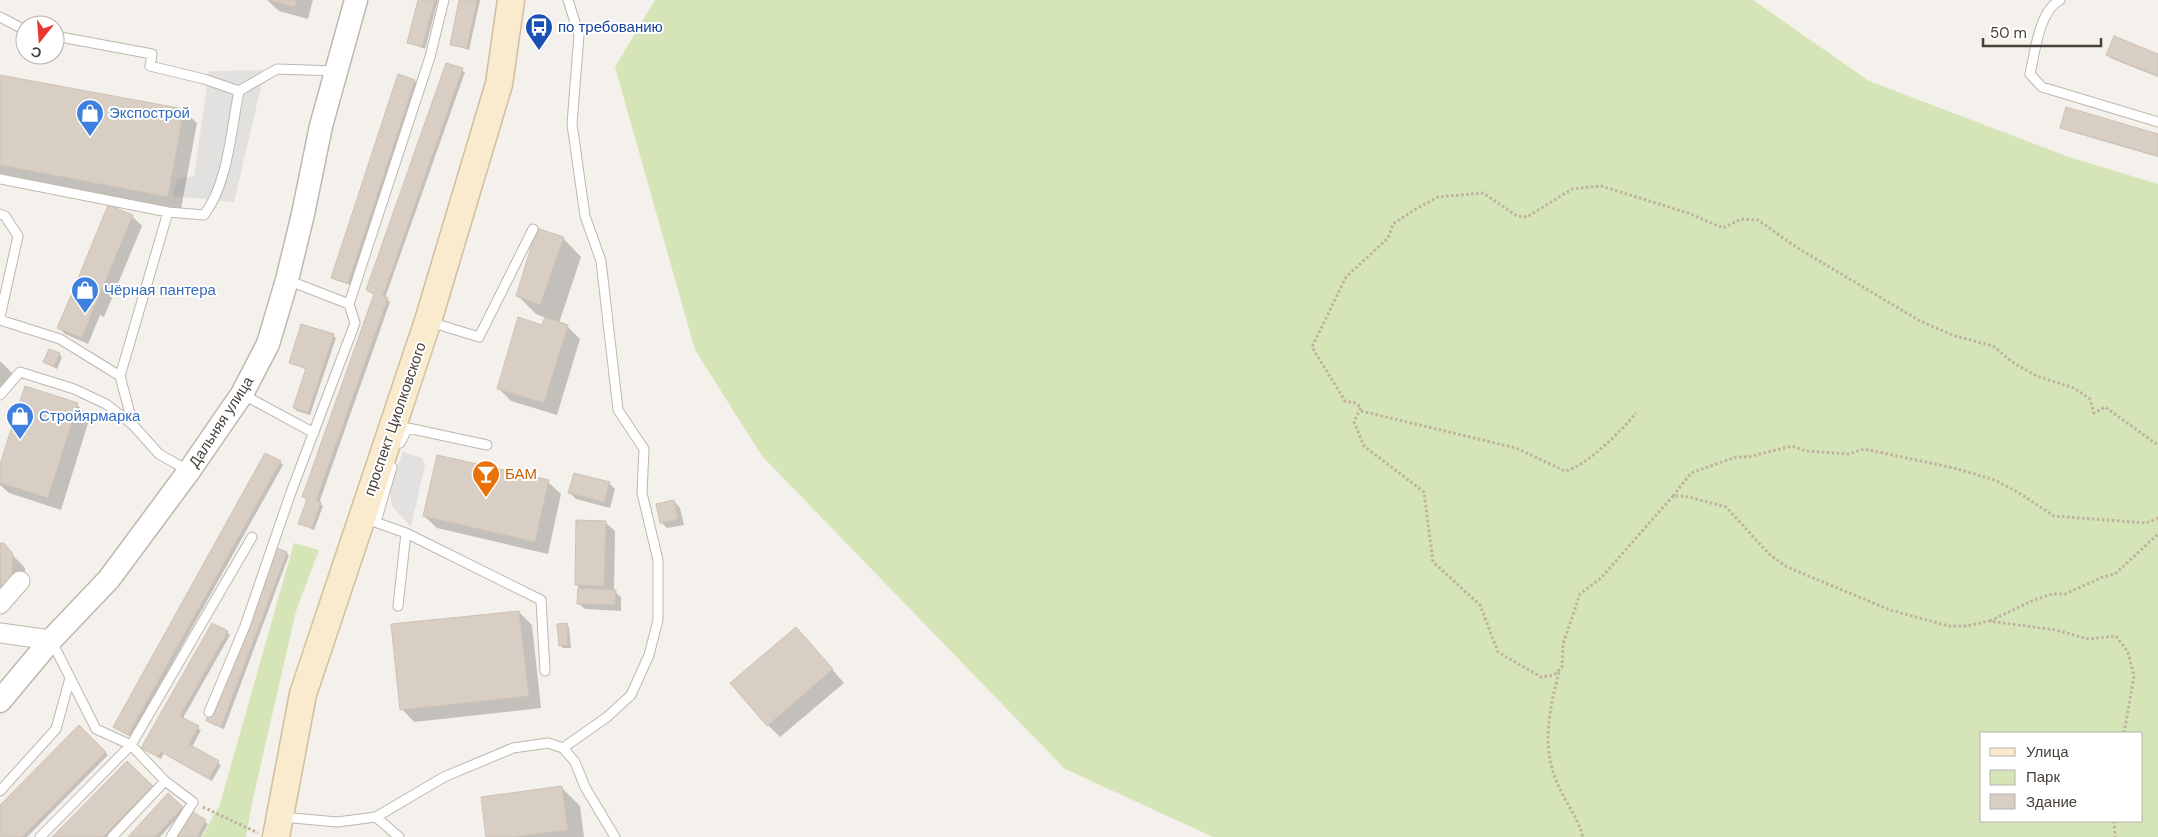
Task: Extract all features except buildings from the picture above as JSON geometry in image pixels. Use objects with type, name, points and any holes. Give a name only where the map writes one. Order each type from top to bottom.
[{"type":"main road","name":"проспект Циолковского","points":[[274,830],[303,694],[369,520],[498,84],[510,0]]},
{"type":"street","name":"Дальняя улица","points":[[0,701],[51,640],[109,579],[190,471],[242,394],[268,344],[287,280],[321,126],[356,0]]},
{"type":"street","points":[[0,604],[20,581]]},
{"type":"street","points":[[0,633],[51,640]]},
{"type":"lane","points":[[210,712],[245,626],[290,495],[354,323],[349,304],[430,57],[444,0]]},
{"type":"lane","points":[[563,748],[606,717],[631,695],[649,655],[658,620],[658,560],[642,493],[644,449],[618,410],[601,261],[585,216],[572,124],[579,35],[568,0]]},
{"type":"lane","points":[[2060,0],[2054,4],[2040,30],[2030,74],[2042,87],[2158,122]]},
{"type":"lane","points":[[0,17],[15,25]]},
{"type":"lane","points":[[65,38],[152,54],[150,66],[204,79],[239,92]]},
{"type":"lane","points":[[0,179],[168,212],[204,214],[214,201],[220,185],[239,92],[277,69],[336,71]]},
{"type":"lane","points":[[134,425],[120,376],[168,212]]},
{"type":"lane","points":[[0,214],[4,216],[18,236],[0,318],[60,339],[120,376]]},
{"type":"lane","points":[[428,321],[479,337],[532,229]]},
{"type":"lane","points":[[287,280],[349,304]]},
{"type":"lane","points":[[0,395],[20,372],[74,388],[106,404],[134,425],[159,454],[190,471]]},
{"type":"lane","points":[[242,394],[314,433]]},
{"type":"lane","points":[[487,445],[408,428],[402,437],[369,520],[406,534],[541,600],[545,671]]},
{"type":"lane","points":[[398,606],[406,534]]},
{"type":"lane","points":[[40,837],[130,746],[252,537]]},
{"type":"lane","points":[[51,640],[96,729],[130,746],[165,781],[193,802],[170,837]]},
{"type":"lane","points":[[0,791],[56,729],[70,678]]},
{"type":"lane","points":[[274,830],[376,817],[444,777],[513,748],[548,742],[563,748],[575,762],[585,787],[615,837]]},
{"type":"lane","points":[[112,837],[165,781]]},
{"type":"lane","points":[[376,817],[399,837]]},
{"type":"path","points":[[1361,411],[1361,407],[1355,403],[1345,401],[1312,347],[1346,277],[1388,238],[1393,224],[1438,196],[1483,192],[1517,216],[1527,217],[1572,189],[1601,186],[1688,213],[1723,228],[1741,219],[1758,220],[1796,247],[1920,321],[1955,336],[1993,346],[2015,364],[2037,376],[2074,388],[2090,399],[2094,413],[2106,407],[2158,445]]},
{"type":"path","points":[[1361,411],[1516,448],[1566,472],[1581,464],[1605,446],[1636,413]]},
{"type":"path","points":[[1361,411],[1354,422],[1364,446],[1424,492],[1434,562],[1480,605],[1498,652],[1541,677],[1548,677],[1559,672]]},
{"type":"path","points":[[1583,837],[1557,782],[1549,748],[1548,711],[1559,672],[1563,644],[1580,594],[1601,578],[1691,473],[1736,457],[1748,457],[1792,446],[1806,451],[1848,454],[1864,448],[1954,468],[1995,480],[2054,516],[2146,523],[2158,518]]},
{"type":"path","points":[[1673,496],[1685,496],[1726,507],[1769,554],[1787,567],[1890,610],[1949,626],[1967,626],[1989,621],[2034,600],[2052,594],[2065,594],[2103,577],[2115,574],[2158,534]]},
{"type":"path","points":[[1989,621],[2056,630],[2088,639],[2116,636],[2128,652],[2134,676],[2124,732]]},
{"type":"path","points":[[193,802],[274,830]]},
{"type":"path","points":[[2114,822],[2115,837]]},
{"type":"green space","points":[[655,0],[1753,0],[1869,81],[2069,157],[2158,184],[2158,837],[1213,837],[1065,769],[762,456],[695,350],[615,67]]},
{"type":"green space","points":[[294,543],[319,550],[296,611],[246,837],[202,837],[220,804]]},
{"type":"shaded area","points":[[265,70],[234,202],[173,196],[177,179],[194,176],[209,71]]},
{"type":"shaded area","points":[[403,452],[422,458],[425,465],[411,527],[392,506],[389,489]]},
{"type":"place","name":"по требованию","points":[[539,51]]},
{"type":"place","name":"Экспострой","points":[[90,137]]},
{"type":"place","name":"Чёрная пантера","points":[[85,314]]},
{"type":"place","name":"Стройярмарка","points":[[20,440]]},
{"type":"place","name":"БАМ","points":[[486,498]]}]
